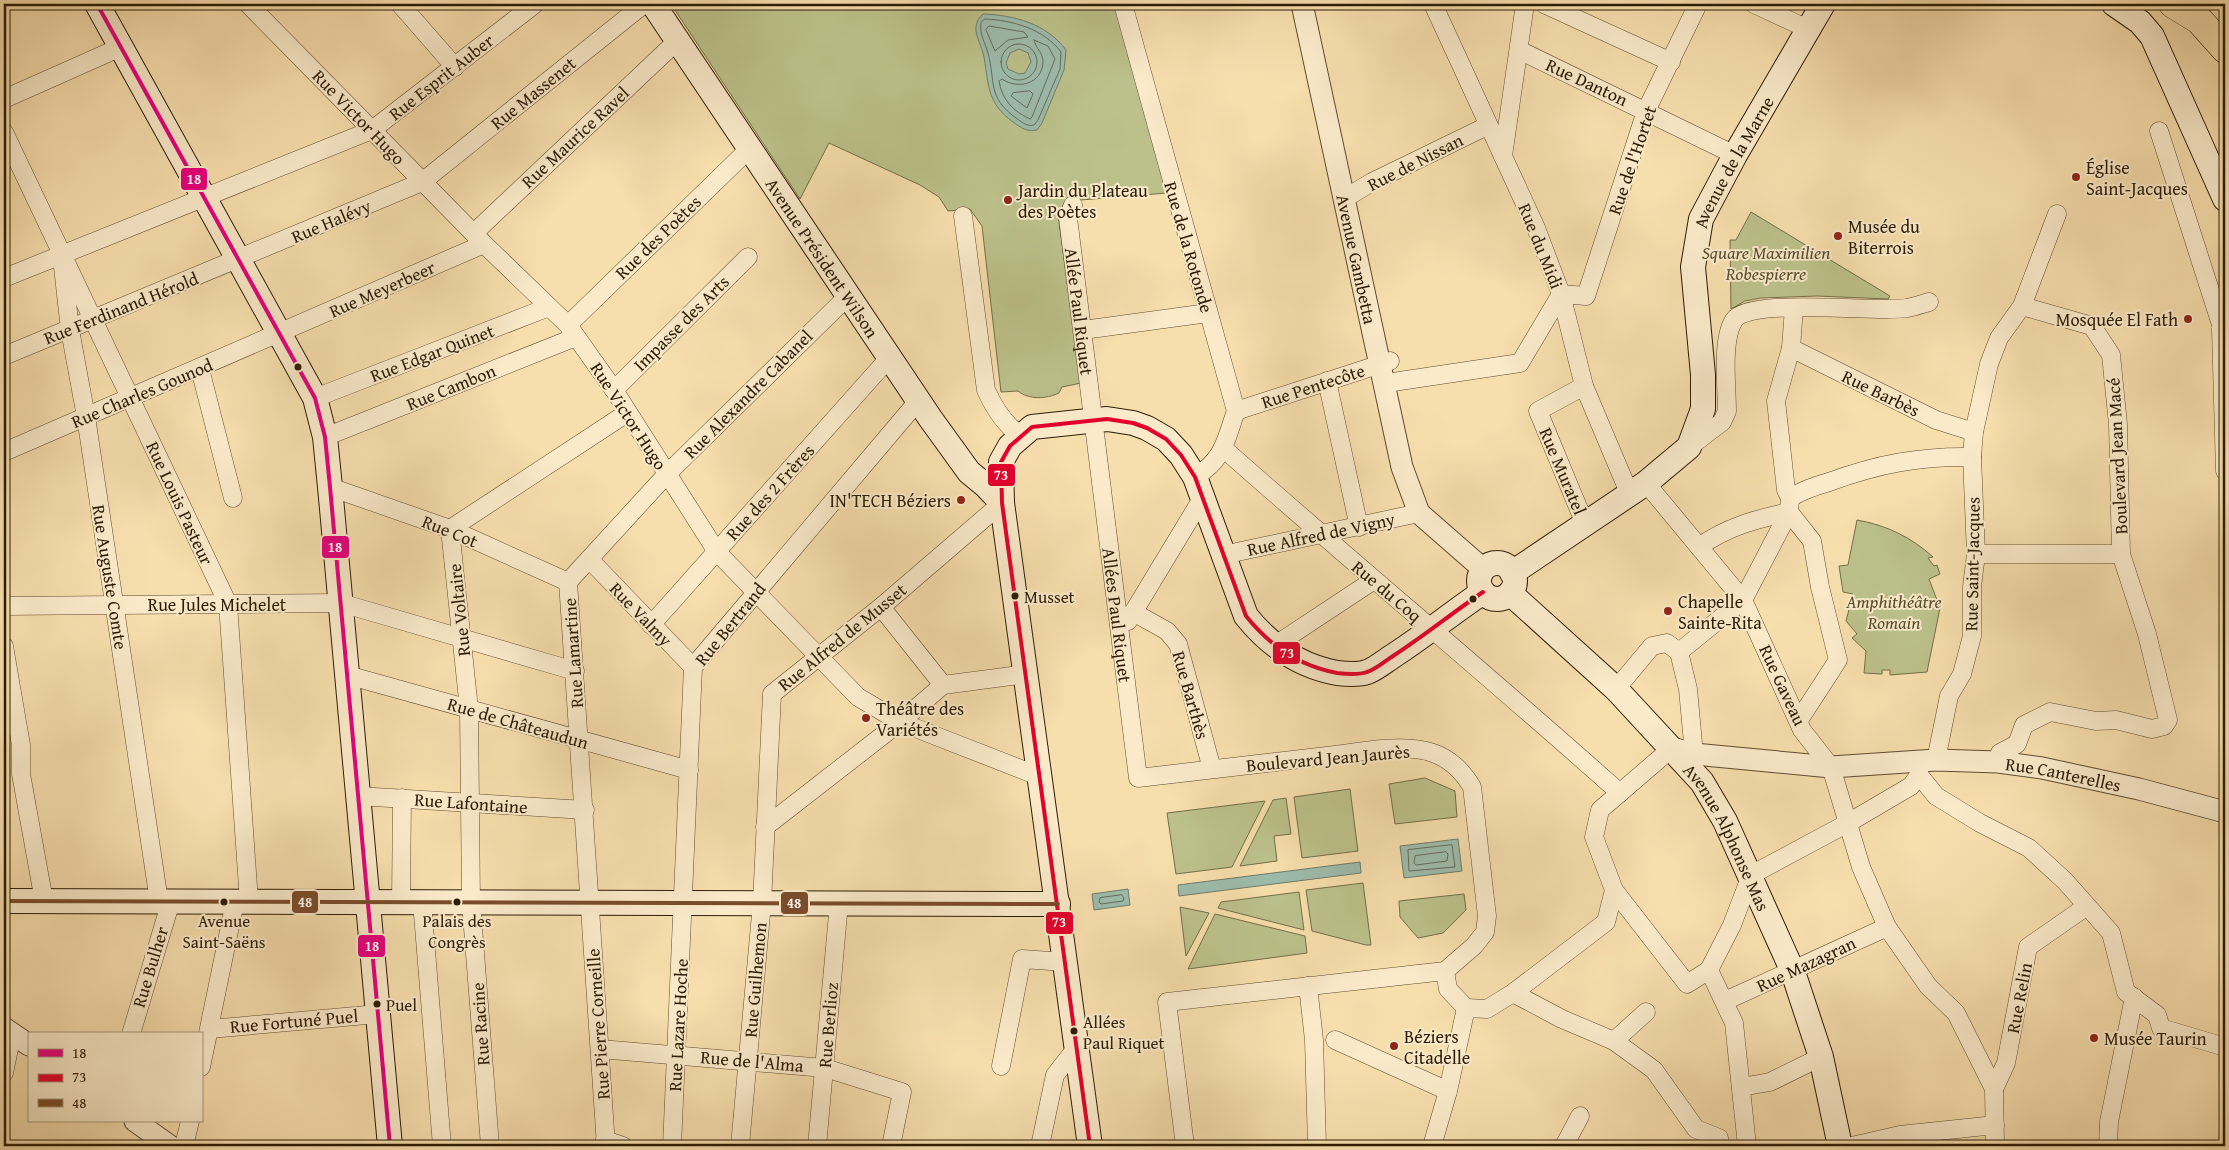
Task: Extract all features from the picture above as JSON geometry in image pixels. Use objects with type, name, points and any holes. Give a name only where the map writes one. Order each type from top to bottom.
[{"type":"main road","points":[[97,4],[315,398],[325,437],[390,1146]]},
{"type":"main road","name":"Avenue Président Wilson","points":[[653,4],[918,401],[969,472],[1002,503]]},
{"type":"main road","name":"Avenue de la Marne","points":[[1511,583],[1585,524],[1638,489],[1689,447],[1703,409],[1703,375],[1693,267],[1701,219],[1735,155],[1823,4]]},
{"type":"main road","points":[[2114,4],[2140,22],[2156,44],[2225,199]]},
{"type":"main road","points":[[2179,7],[2202,23],[2224,60]]},
{"type":"main road","points":[[969,472],[990,469],[1001,462],[1010,446],[1020,435],[1032,427],[1092,418],[1118,420],[1147,428],[1166,439],[1181,455],[1199,487],[1246,616],[1260,634],[1274,646],[1298,661],[1321,670],[1345,674],[1367,672],[1433,630],[1483,581],[1490,564],[1507,566],[1511,583],[1504,598],[1488,597],[1483,581]]},
{"type":"main road","points":[[1001,462],[1002,503],[1090,1146]]},
{"type":"main road","name":"Avenue Alphonse Mas","points":[[1511,583],[1616,689],[1683,751],[1725,821],[1751,875],[1792,972],[1821,1057],[1840,1146]]},
{"type":"main road","points":[[4,901],[1058,904]]},
{"type":"street","name":"Rue Victor Hugo","points":[[248,4],[422,182],[572,331],[614,390],[717,552],[858,697],[900,722],[1041,777]]},
{"type":"street","points":[[400,4],[455,67]]},
{"type":"street","name":"Rue Esprit Auber","points":[[4,278],[372,130],[535,4]]},
{"type":"street","name":"Rue Massenet","points":[[422,182],[644,4]]},
{"type":"street","name":"Rue de la Rotonde","points":[[1123,4],[1236,411]]},
{"type":"street","name":"Avenue Gambetta","points":[[1302,4],[1350,195],[1384,363],[1402,467],[1419,513],[1483,581]]},
{"type":"street","name":"Avenue Gambetta","points":[[1314,4],[1349,169],[1350,195]]},
{"type":"street","name":"Rue du Midi","points":[[1433,4],[1487,126],[1536,228],[1561,294],[1584,386],[1638,489]]},
{"type":"street","points":[[1503,156],[1525,4]]},
{"type":"street","points":[[1544,4],[1670,62]]},
{"type":"street","name":"Rue de l'Hortet","points":[[1561,294],[1586,296],[1646,111],[1698,4]]},
{"type":"street","points":[[1756,4],[1808,28]]},
{"type":"street","name":"Rue Maurice Ravel","points":[[479,238],[677,41]]},
{"type":"street","points":[[4,99],[120,47]]},
{"type":"street","name":"Rue Danton","points":[[1519,50],[1735,155]]},
{"type":"street","name":"Rue de Nissan","points":[[1350,195],[1487,126]]},
{"type":"street","points":[[2159,131],[2223,333],[2225,471]]},
{"type":"street","name":"Rue Louis Pasteur","points":[[4,132],[228,604],[242,902],[202,1064]]},
{"type":"street","name":"Rue des Poètes","points":[[572,331],[749,149]]},
{"type":"street","name":"Rue Halévy","points":[[239,260],[422,182]]},
{"type":"street","name":"Allée Paul Riquet","points":[[1073,205],[1068,218],[1083,330],[1096,452]]},
{"type":"street","points":[[2022,306],[2057,214]]},
{"type":"street","points":[[963,216],[986,390],[998,412],[1012,430],[1020,435]]},
{"type":"street","name":"Rue Meyerbeer","points":[[280,334],[479,238]]},
{"type":"street","name":"Rue Auguste Comte","points":[[61,254],[70,330],[86,417],[114,605],[165,901]]},
{"type":"street","name":"Impasse des Arts","points":[[614,390],[748,257]]},
{"type":"street","name":"Rue Ferdinand Hérold","points":[[4,356],[239,260]]},
{"type":"street","points":[[1393,382],[1520,363],[1561,294]]},
{"type":"street","name":"Rue Alexandre Cabanel","points":[[568,582],[667,474],[848,296]]},
{"type":"street","points":[[1689,447],[1722,422],[1727,411],[1727,337],[1734,319],[1751,309],[1906,308],[1929,302]]},
{"type":"street","name":"Rue Saint-Jacques","points":[[1922,773],[1949,696],[1962,674],[1972,636],[1972,587],[1976,554],[1972,457],[1974,432],[1989,364],[1998,338],[2022,306]]},
{"type":"street","name":"Boulevard Jean Macé","points":[[1998,762],[2000,752],[2017,744],[2024,725],[2050,712],[2096,721],[2116,720],[2152,729],[2164,726],[2168,720],[2147,634],[2121,554],[2118,424],[2111,355],[2092,326],[2022,306]]},
{"type":"street","name":"Rue Edgar Quinet","points":[[315,398],[549,307]]},
{"type":"street","points":[[1794,308],[1791,348],[1776,401],[1786,490],[1790,505],[1812,541],[1820,586],[1838,660],[1799,720]]},
{"type":"street","points":[[1083,330],[1208,313]]},
{"type":"street","name":"Rue Cambon","points":[[325,437],[572,331]]},
{"type":"street","name":"Rue Charles Gounod","points":[[4,452],[280,334]]},
{"type":"street","name":"Rue Barbès","points":[[1791,348],[1936,420],[1974,432]]},
{"type":"street","name":"Rue des 2 Frères","points":[[651,625],[889,358]]},
{"type":"street","name":"Avenue Gambetta","points":[[1384,363],[1393,382],[1419,513]]},
{"type":"street","name":"Rue Pentecôte","points":[[1236,411],[1384,363]]},
{"type":"street","points":[[200,369],[233,498]]},
{"type":"street","points":[[1326,381],[1359,527]]},
{"type":"street","name":"Rue Muratel","points":[[1584,386],[1538,411],[1585,524]]},
{"type":"street","name":"Rue Bertrand","points":[[683,903],[692,668],[918,401]]},
{"type":"street","points":[[1120,635],[1134,612],[1199,487],[1223,448],[1236,411]]},
{"type":"street","points":[[450,530],[628,413]]},
{"type":"street","name":"Rue du Coq","points":[[1223,448],[1320,534],[1494,681],[1620,793]]},
{"type":"street","name":"Allées Paul Riquet","points":[[1096,452],[1138,778]]},
{"type":"street","points":[[1679,652],[1743,600],[1790,505],[1798,493],[1847,475],[1902,461],[1935,456],[1972,457]]},
{"type":"street","name":"Rue Cot","points":[[330,487],[450,530],[568,582]]},
{"type":"street","name":"Rue Gaveau","points":[[1638,489],[1699,547],[1743,600],[1802,730],[1831,768]]},
{"type":"street","name":"Rue Alfred de Musset","points":[[762,903],[772,694],[880,607],[1002,503]]},
{"type":"street","points":[[1699,547],[1716,534],[1790,505]]},
{"type":"street","name":"Rue Alfred de Vigny","points":[[1223,555],[1419,513]]},
{"type":"street","name":"Rue Voltaire","points":[[450,530],[463,637],[469,710],[471,902]]},
{"type":"street","points":[[1976,554],[2121,554]]},
{"type":"street","name":"Rue Valmy","points":[[589,559],[692,668]]},
{"type":"street","points":[[1274,646],[1374,580]]},
{"type":"street","name":"Rue Lamartine","points":[[568,582],[590,902]]},
{"type":"street","name":"Rue Jules Michelet","points":[[4,606],[341,603],[575,670]]},
{"type":"street","points":[[880,607],[943,685]]},
{"type":"street","name":"Rue Barthès","points":[[1134,612],[1167,631],[1178,644],[1212,769]]},
{"type":"street","points":[[1616,689],[1652,646],[1667,643],[1679,652],[1688,689],[1683,751],[1620,793],[1600,810],[1594,837],[1614,890],[1687,984],[1709,970],[1732,925],[1751,875],[1848,823],[1922,773],[1936,796],[1973,819],[2029,848],[2087,906],[2111,933],[2126,992],[2134,996],[2157,1015],[2160,1028],[2225,1046]]},
{"type":"street","points":[[4,646],[21,745],[20,774],[44,901]]},
{"type":"street","points":[[765,827],[900,722],[943,685],[1026,674]]},
{"type":"street","name":"Rue de Châteaudun","points":[[347,675],[689,770]]},
{"type":"street","name":"Boulevard Jean Jaurès","points":[[1138,778],[1394,749],[1414,748],[1450,760],[1463,772],[1472,786],[1487,916],[1485,932],[1474,946],[1445,972]]},
{"type":"street","name":"Rue Canterelles","points":[[1683,751],[1831,768],[1896,762],[1922,773],[1998,762],[2042,768],[2139,789],[2225,812]]},
{"type":"street","points":[[1831,768],[1861,867],[1887,927],[1928,986],[1956,1013],[1994,1089],[1995,1146]]},
{"type":"street","name":"Rue Lafontaine","points":[[358,796],[584,810]]},
{"type":"street","points":[[402,798],[412,902],[442,1146]]},
{"type":"street","points":[[1185,1146],[1167,1002],[1445,972],[1448,989],[1466,1008],[1487,1009],[1513,993],[1606,922],[1614,890]]},
{"type":"street","name":"Rue Bulher","points":[[132,1032],[165,901]]},
{"type":"street","name":"Rue Racine","points":[[471,902],[490,1146]]},
{"type":"street","name":"Rue Pierre Corneille","points":[[590,902],[606,1143]]},
{"type":"street","name":"Rue Lazare Hoche","points":[[672,1146],[678,1054],[683,903]]},
{"type":"street","name":"Rue Guilhemon","points":[[740,1146],[762,903]]},
{"type":"street","name":"Rue Berlioz","points":[[817,1146],[839,903]]},
{"type":"street","name":"Rue Relin","points":[[1994,1089],[2006,1063],[2028,947],[2087,906]]},
{"type":"street","name":"Rue Mazagran","points":[[1725,1001],[1887,927]]},
{"type":"street","points":[[1001,1066],[1022,959],[1066,962]]},
{"type":"street","points":[[1709,970],[1734,1023],[1747,1146]]},
{"type":"street","points":[[1308,986],[1314,1040],[1317,1146]]},
{"type":"street","points":[[1513,993],[1562,1019],[1614,1041],[1654,1070],[1696,1129],[1719,1138],[1720,1146]]},
{"type":"street","points":[[2108,1146],[2109,1122],[2134,996]]},
{"type":"street","points":[[1432,1146],[1448,1091],[1466,1008]]},
{"type":"street","points":[[1614,1041],[1646,1012]]},
{"type":"street","name":"Rue Fortuné Puel","points":[[210,1029],[378,1014]]},
{"type":"street","points":[[4,1073],[15,1036]]},
{"type":"street","points":[[1335,1040],[1448,1091]]},
{"type":"street","points":[[1040,1146],[1055,1075],[1077,1047]]},
{"type":"street","name":"Rue de l'Alma","points":[[600,1049],[678,1054],[825,1068],[902,1092],[891,1146]]},
{"type":"street","points":[[1741,1087],[1770,1082],[1821,1057]]},
{"type":"street","points":[[1564,1146],[1580,1116]]},
{"type":"street","points":[[136,1122],[170,1146]]},
{"type":"street","points":[[184,1146],[190,1122]]},
{"type":"street","points":[[1852,1146],[1900,1135],[1995,1124]]},
{"type":"street","points":[[606,1143],[622,1146]]},
{"type":"green space","name":"Jardin du Plateau des Poètes","points":[[671,4],[1116,4],[1167,193],[1068,201],[1068,208],[1058,215],[1081,383],[1062,387],[1059,393],[1043,397],[1027,396],[1018,391],[1001,392],[982,226],[970,209],[948,211],[939,197],[920,185],[829,143],[800,199]]},
{"type":"green space","name":"Square Maximilien Robespierre","points":[[1751,212],[1890,296],[1888,299],[1817,296],[1761,298],[1745,301],[1731,309],[1730,240],[1736,240]]},
{"type":"green space","name":"Amphithéâtre Romain","points":[[1857,520],[1878,525],[1916,543],[1933,557],[1928,558],[1934,566],[1937,565],[1940,574],[1929,579],[1940,608],[1927,672],[1890,675],[1890,670],[1882,670],[1882,674],[1864,673],[1866,651],[1852,638],[1857,634],[1846,621],[1853,594],[1843,592],[1839,566],[1848,565]]},
{"type":"green space","points":[[1425,778],[1455,791],[1457,817],[1395,824],[1389,784]]},
{"type":"green space","points":[[1350,789],[1358,851],[1302,858],[1294,797]]},
{"type":"green space","points":[[1286,798],[1291,834],[1274,836],[1277,861],[1240,866],[1273,800]]},
{"type":"green space","points":[[1265,801],[1232,867],[1176,874],[1167,813]]},
{"type":"green space","points":[[1363,883],[1371,945],[1312,931],[1306,890]]},
{"type":"green space","points":[[1299,892],[1304,930],[1218,908],[1221,902]]},
{"type":"green space","points":[[1464,894],[1466,910],[1443,933],[1418,938],[1400,917],[1399,901]]},
{"type":"green space","points":[[1180,907],[1209,913],[1186,956]]},
{"type":"green space","points":[[1215,914],[1305,936],[1307,953],[1188,969]]},
{"type":"water","points":[[983,14],[1018,19],[1040,27],[1066,50],[1064,70],[1042,123],[1037,130],[1027,130],[1019,126],[1004,115],[994,101],[976,30],[976,24]],"holes":[[[1019,49],[1028,53],[1031,62],[1025,73],[1019,74],[1008,69],[1006,63],[1010,53]]]},
{"type":"water","points":[[1458,839],[1462,871],[1404,878],[1400,846]]},
{"type":"water","points":[[1360,862],[1361,873],[1179,896],[1178,885]]},
{"type":"water","points":[[1128,889],[1130,905],[1094,910],[1092,894]]},
{"type":"transit line","name":"18","points":[[97,4],[315,398],[325,437],[390,1146]]},
{"type":"transit line","name":"73","points":[[1090,1146],[1002,503],[1001,462],[1010,446],[1032,427],[1107,419],[1133,423],[1147,428],[1166,439],[1181,455],[1195,477],[1246,616],[1265,637],[1286,653],[1323,670],[1352,674],[1370,671],[1416,641],[1483,592]]},
{"type":"transit line","name":"48","points":[[4,901],[1058,904]]},
{"type":"place","name":"Église Saint-Jacques","points":[[2076,177]]},
{"type":"place","name":"Jardin du Plateau des Poètes","points":[[1008,200]]},
{"type":"place","name":"Musée du Biterrois","points":[[1838,236]]},
{"type":"place","name":"Mosquée El Fath","points":[[2188,319]]},
{"type":"place","name":"IN'TECH Béziers","points":[[961,500]]},
{"type":"place","name":"Musset","points":[[1015,596]]},
{"type":"place","name":"Chapelle Sainte-Rita","points":[[1668,611]]},
{"type":"place","name":"Théâtre des Variétés","points":[[866,718]]},
{"type":"place","name":"Avenue Saint-Saëns","points":[[224,902]]},
{"type":"place","name":"Palais des Congrès","points":[[457,902]]},
{"type":"place","name":"Puel","points":[[377,1004]]},
{"type":"place","name":"Allées Paul Riquet","points":[[1074,1031]]},
{"type":"place","name":"Musée Taurin","points":[[2094,1038]]},
{"type":"place","name":"Béziers Citadelle","points":[[1394,1046]]}]
